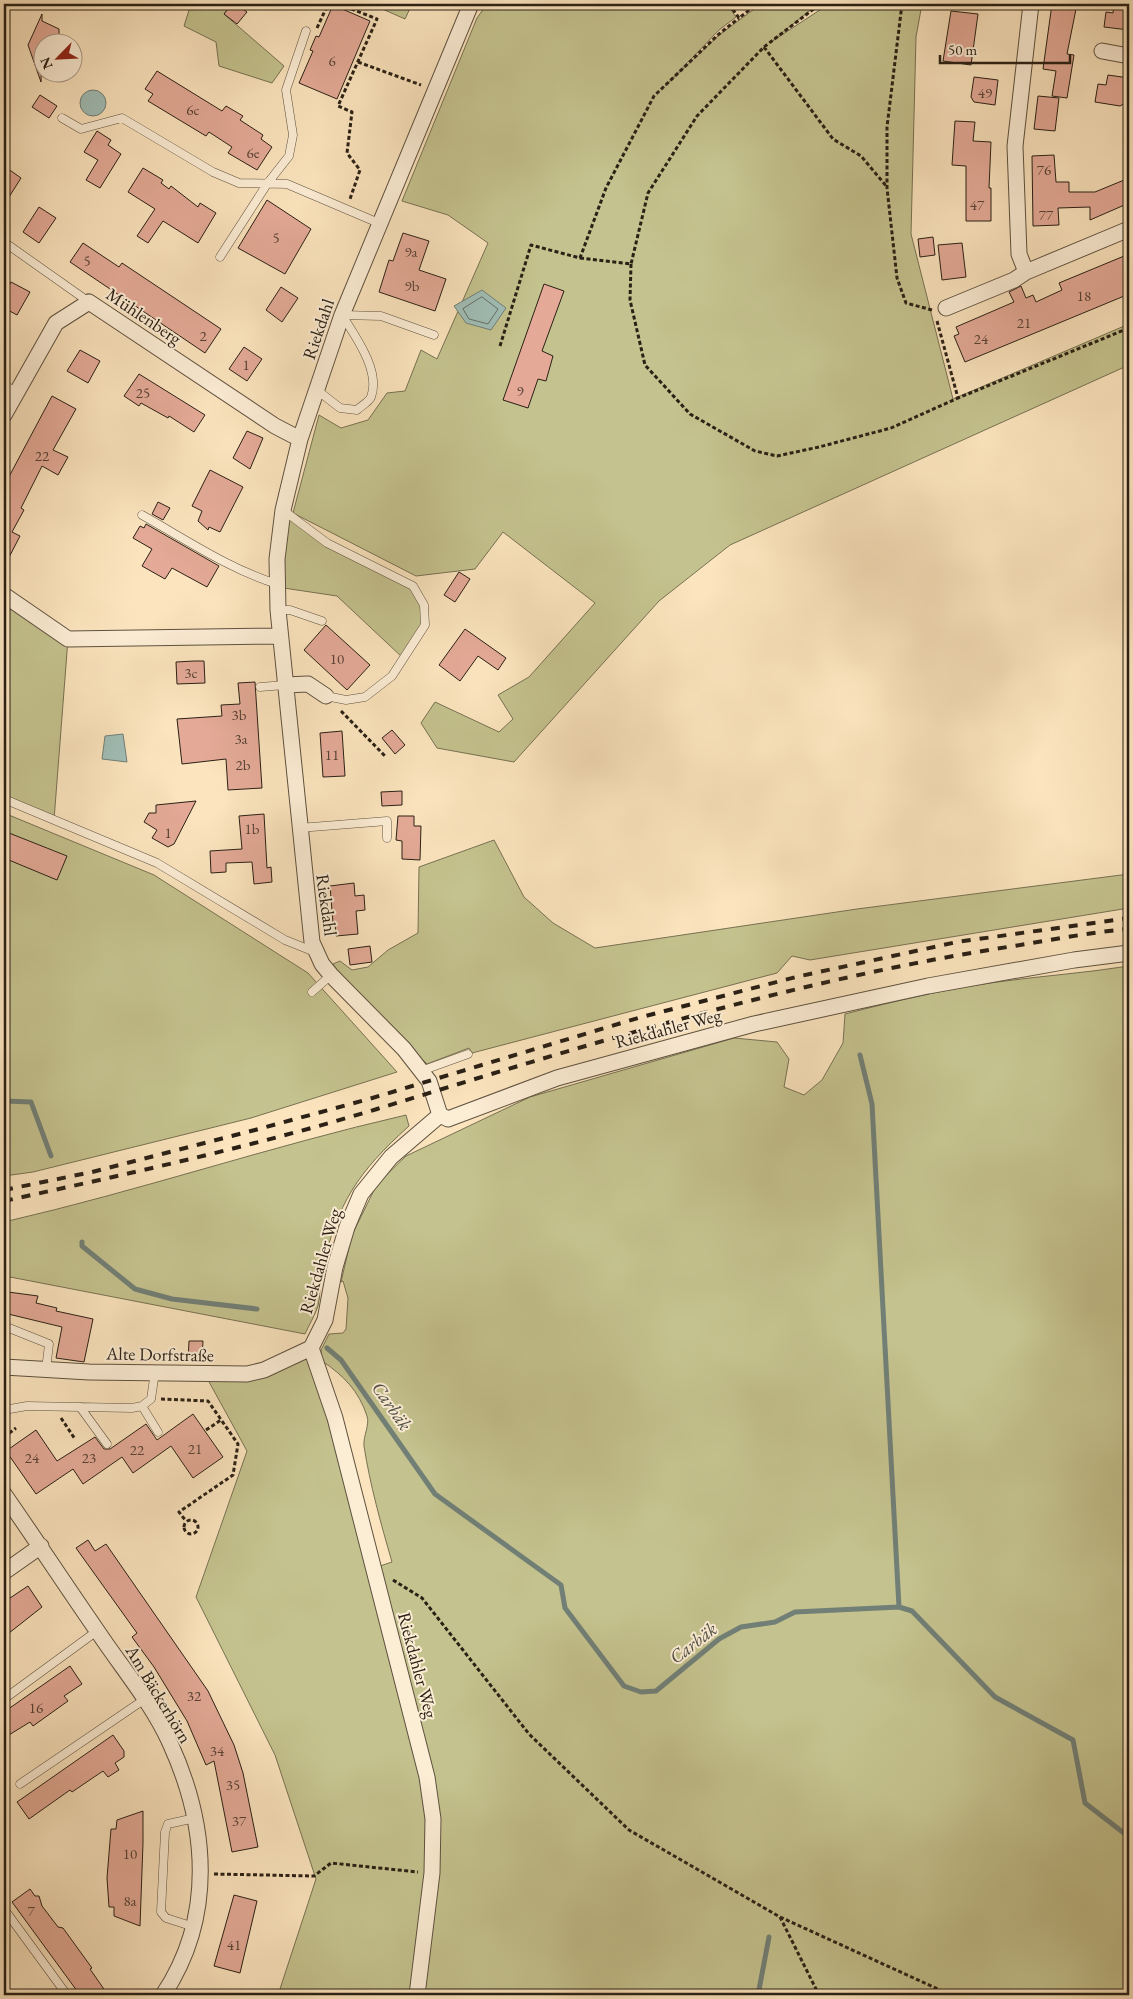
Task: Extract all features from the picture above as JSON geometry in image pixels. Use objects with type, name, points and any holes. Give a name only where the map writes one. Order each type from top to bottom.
[{"type":"street","name":"Riekdahl","points":[[440,1115],[429,1081],[404,1048],[331,975],[317,952],[310,932],[280,636],[277,559],[284,510],[300,439],[342,316],[471,4]]},
{"type":"street","points":[[1026,272],[1018,254],[1015,146],[1031,4]]},
{"type":"street","points":[[1102,51],[1129,56]]},
{"type":"street","points":[[939,313],[1014,280],[1026,272],[1129,229]]},
{"type":"street","name":"Mühlenberg","points":[[4,415],[10,389],[56,323],[89,302],[276,426],[300,439]]},
{"type":"street","points":[[4,595],[68,639],[280,636]]},
{"type":"street","points":[[285,685],[308,684],[326,696]]},
{"type":"street","name":"Riekdahler Weg","points":[[417,1995],[432,1873],[433,1818],[427,1777],[335,1418],[311,1348],[325,1320],[344,1235],[361,1194],[391,1157],[440,1115],[448,1119],[557,1078],[754,1024],[928,986],[1074,960],[1129,953]]},
{"type":"street","name":"Alte Dorfstraße","points":[[4,1367],[46,1370],[247,1374],[264,1370],[311,1348]]},
{"type":"street","name":"Am Bäckerhörn","points":[[4,1494],[145,1699],[170,1742],[186,1782],[195,1818],[201,1874],[194,1928],[175,1977],[163,1995]]},
{"type":"street","points":[[4,1572],[40,1546]]},
{"type":"lane","points":[[220,257],[268,184],[289,156],[293,135],[286,90],[306,31]]},
{"type":"lane","points":[[62,118],[81,129],[122,118],[214,172],[239,183],[287,184],[381,224]]},
{"type":"lane","points":[[4,242],[89,302]]},
{"type":"lane","points":[[342,316],[381,316],[434,335]]},
{"type":"lane","points":[[317,390],[340,408],[357,410],[370,398],[374,380],[361,344],[342,316]]},
{"type":"lane","points":[[284,510],[327,543],[413,586],[424,605],[425,625],[392,676],[365,697],[346,700],[326,696]]},
{"type":"lane","points":[[142,515],[226,562],[258,578],[277,584]]},
{"type":"lane","points":[[278,610],[290,610],[322,621]]},
{"type":"lane","points":[[260,687],[285,685]]},
{"type":"lane","points":[[4,799],[157,863],[285,940],[317,952]]},
{"type":"lane","points":[[299,828],[387,821],[387,838]]},
{"type":"lane","points":[[312,992],[331,975]]},
{"type":"lane","points":[[421,1071],[468,1054]]},
{"type":"lane","points":[[4,1326],[49,1344],[46,1370]]},
{"type":"lane","points":[[4,1410],[27,1406],[132,1408],[142,1406],[151,1399],[155,1372]]},
{"type":"lane","points":[[142,1406],[158,1432]]},
{"type":"lane","points":[[80,1407],[107,1444]]},
{"type":"lane","points":[[4,1699],[97,1630]]},
{"type":"lane","points":[[20,1784],[145,1699]]},
{"type":"lane","points":[[194,1928],[166,1918],[161,1912],[165,1832],[168,1824],[195,1818]]},
{"type":"lane","points":[[7,1913],[66,1995]]},
{"type":"path","points":[[306,31],[314,34],[328,4]]},
{"type":"path","points":[[339,4],[377,19],[338,106],[352,112],[347,153],[360,170],[347,209]]},
{"type":"path","points":[[729,4],[739,18]]},
{"type":"path","points":[[580,258],[606,188],[654,96],[718,34],[757,4]]},
{"type":"path","points":[[820,4],[764,47],[697,116],[648,194],[631,264],[630,300],[646,365],[690,414],[755,451],[777,456],[819,448],[891,428],[958,398],[1129,328]]},
{"type":"path","points":[[902,4],[887,127],[887,188],[897,278],[906,303],[939,313],[958,398]]},
{"type":"path","points":[[764,47],[834,139],[861,156],[887,188]]},
{"type":"path","points":[[358,62],[435,90]]},
{"type":"path","points":[[500,346],[530,245],[580,258],[631,264]]},
{"type":"path","points":[[326,696],[385,756]]},
{"type":"path","points":[[151,1399],[208,1401],[238,1444],[233,1475],[179,1512],[186,1521]]},
{"type":"path","points":[[54,1407],[75,1439]]},
{"type":"path","points":[[206,1430],[221,1420]]},
{"type":"path","points":[[4,1437],[16,1428]]},
{"type":"path","points":[[195,1520],[198,1529],[196,1533],[187,1534],[184,1530],[186,1521],[195,1520]]},
{"type":"path","points":[[373,1568],[422,1598],[529,1734],[629,1830],[780,1917],[951,1995]]},
{"type":"path","points":[[201,1874],[314,1876],[331,1863],[432,1873]]},
{"type":"path","points":[[780,1917],[819,1995]]},
{"type":"shaded area","points":[[191,4],[232,4],[224,14],[284,66],[272,83],[219,66],[216,42],[184,26]]},
{"type":"shaded area","points":[[371,4],[412,4],[405,19]]},
{"type":"shaded area","points":[[487,4],[727,4],[736,17],[719,30],[665,86],[719,35],[761,4],[818,4],[771,42],[829,4],[922,4],[916,37],[911,234],[953,399],[1129,324],[1129,365],[730,545],[659,601],[514,762],[437,748],[421,723],[435,702],[499,732],[513,719],[498,695],[529,677],[595,603],[503,532],[475,569],[416,576],[293,513],[319,415],[341,428],[368,420],[387,393],[405,391],[421,350],[437,359],[488,243],[448,215],[402,201],[477,18]]},
{"type":"shaded area","points":[[283,510],[327,543],[413,586],[424,605],[425,625],[403,658],[337,596],[277,587]]},
{"type":"shaded area","points":[[4,595],[68,639],[54,820],[4,799]]},
{"type":"shaded area","points":[[4,813],[154,875],[308,973],[397,1072],[251,1118],[33,1172],[4,1176]]},
{"type":"shaded area","points":[[494,840],[524,897],[553,923],[595,948],[857,909],[1129,874],[1129,908],[810,960],[792,956],[777,973],[472,1053],[469,1048],[427,1064],[342,978],[333,964],[340,961],[352,970],[368,967],[388,950],[418,933],[419,867]]},
{"type":"shaded area","points":[[1129,966],[1129,1995],[278,1995],[316,1879],[275,1755],[196,1597],[247,1451],[208,1380],[311,1348],[374,1568],[392,1562],[366,1461],[364,1442],[368,1423],[364,1407],[349,1384],[322,1361],[321,1350],[329,1334],[343,1333],[346,1329],[348,1298],[343,1281],[341,1282],[352,1235],[377,1184],[406,1156],[530,1097],[734,1038],[777,1042],[789,1059],[784,1087],[804,1095],[822,1080],[843,1043],[845,1014],[958,988]]},
{"type":"shaded area","points":[[406,1115],[409,1126],[376,1158],[352,1190],[343,1207],[328,1247],[321,1275],[318,1306],[305,1334],[10,1277],[4,1282],[4,1222],[105,1197],[305,1140]]},
{"type":"water","points":[[93,90],[102,94],[106,103],[102,112],[93,116],[84,112],[80,103],[84,94]]},
{"type":"water","points":[[482,290],[506,308],[491,330],[466,323],[454,306]]},
{"type":"water","points":[[123,734],[127,762],[102,759],[105,736]]},
{"type":"building","points":[[232,4],[236,4],[247,12],[237,24],[224,14]]},
{"type":"building","points":[[1052,4],[1077,4],[1067,54],[1074,55],[1067,98],[1052,96],[1056,71],[1043,69]]},
{"type":"building","points":[[1114,4],[1129,4],[1129,30],[1104,27],[1106,12],[1113,13]]},
{"type":"building","points":[[333,5],[370,21],[337,99],[299,83],[313,51],[310,50],[316,36],[319,37]]},
{"type":"building","points":[[951,11],[978,14],[971,65],[943,61]]},
{"type":"building","points":[[42,14],[42,21],[59,29],[59,32],[34,32]]},
{"type":"building","points":[[32,36],[32,56],[28,45]]},
{"type":"building","points":[[157,71],[222,111],[226,106],[243,116],[240,120],[263,135],[261,139],[272,147],[257,170],[228,153],[232,147],[209,132],[206,136],[148,101],[153,94],[145,89]]},
{"type":"building","points":[[1108,75],[1129,78],[1129,101],[1120,106],[1095,102],[1098,84],[1106,85]]},
{"type":"building","points":[[974,77],[998,80],[995,105],[974,102],[971,97]]},
{"type":"building","points":[[40,95],[57,106],[49,118],[32,107]]},
{"type":"building","points":[[1038,96],[1059,98],[1055,131],[1034,129]]},
{"type":"building","points":[[955,121],[975,122],[973,141],[991,142],[989,188],[991,188],[991,221],[966,221],[966,166],[952,165]]},
{"type":"building","points":[[97,131],[111,140],[108,145],[121,154],[100,188],[86,180],[98,160],[84,152]]},
{"type":"building","points":[[1054,155],[1056,182],[1069,182],[1069,192],[1095,192],[1129,178],[1129,203],[1090,220],[1090,207],[1058,208],[1059,225],[1033,226],[1032,156]]},
{"type":"building","points":[[4,166],[21,178],[4,205]]},
{"type":"building","points":[[143,168],[163,180],[161,183],[169,189],[171,186],[198,207],[200,203],[216,213],[198,243],[163,221],[148,243],[137,236],[155,209],[128,192]]},
{"type":"building","points":[[267,200],[311,229],[285,274],[238,248]]},
{"type":"building","points":[[39,207],[56,218],[39,243],[23,232]]},
{"type":"building","points":[[403,233],[429,241],[419,270],[446,279],[435,311],[379,292],[389,260],[393,261]]},
{"type":"building","points":[[933,237],[935,255],[920,257],[918,239]]},
{"type":"building","points":[[83,243],[119,267],[122,263],[221,329],[205,353],[70,262]]},
{"type":"building","points":[[962,243],[966,277],[942,280],[938,245]]},
{"type":"building","points":[[1129,254],[1129,294],[965,362],[954,336],[959,334],[956,327],[1014,302],[1009,292],[1021,286],[1026,298],[1033,295],[1036,302],[1062,290],[1059,283]]},
{"type":"building","points":[[11,282],[30,292],[17,315],[4,308],[4,295]]},
{"type":"building","points":[[544,284],[564,291],[542,351],[553,356],[546,381],[538,379],[528,408],[503,400]]},
{"type":"building","points":[[281,287],[298,298],[282,322],[266,310]]},
{"type":"building","points":[[244,347],[262,359],[247,381],[229,369]]},
{"type":"building","points":[[80,350],[100,361],[88,383],[67,371]]},
{"type":"building","points":[[139,374],[205,415],[194,432],[169,416],[168,418],[141,403],[139,406],[124,396]]},
{"type":"building","points":[[52,396],[76,409],[53,450],[68,457],[58,475],[42,466],[21,508],[24,510],[12,532],[20,536],[4,567],[4,486]]},
{"type":"building","points":[[247,431],[263,438],[250,469],[233,458]]},
{"type":"building","points":[[210,470],[243,487],[220,532],[209,527],[208,530],[198,521],[202,511],[192,506]]},
{"type":"building","points":[[158,502],[170,508],[163,520],[152,514]]},
{"type":"building","points":[[146,524],[219,566],[207,587],[172,568],[165,579],[142,566],[152,549],[133,538],[140,526],[144,528]]},
{"type":"building","points":[[459,572],[470,579],[455,602],[444,595]]},
{"type":"building","points":[[326,625],[370,665],[347,690],[304,650]]},
{"type":"building","points":[[465,629],[506,658],[498,670],[478,656],[460,681],[439,665]]},
{"type":"building","points":[[204,661],[205,683],[177,684],[176,662]]},
{"type":"building","points":[[255,682],[262,788],[228,790],[226,759],[182,764],[177,719],[222,716],[221,705],[240,704],[238,683]]},
{"type":"building","points":[[392,730],[405,745],[395,754],[382,738]]},
{"type":"building","points":[[342,731],[345,776],[323,777],[320,733]]},
{"type":"building","points":[[402,791],[402,805],[382,806],[381,792]]},
{"type":"building","points":[[196,801],[174,844],[168,847],[152,838],[157,830],[144,822],[149,813],[156,813],[156,805]]},
{"type":"building","points":[[264,814],[267,868],[271,867],[272,882],[254,884],[252,862],[226,863],[226,872],[211,873],[210,851],[242,849],[239,816]]},
{"type":"building","points":[[398,816],[414,816],[414,826],[421,826],[420,860],[402,859],[402,841],[396,840]]},
{"type":"building","points":[[4,831],[67,856],[57,880],[4,858]]},
{"type":"building","points":[[354,883],[355,896],[364,895],[365,910],[356,911],[358,934],[336,936],[330,886]]},
{"type":"building","points":[[370,946],[372,962],[350,965],[348,949]]},
{"type":"building","points":[[8,1292],[38,1296],[36,1303],[57,1308],[56,1311],[93,1319],[84,1362],[56,1358],[62,1327],[4,1313]]},
{"type":"building","points":[[189,1341],[203,1341],[202,1361],[188,1361]]},
{"type":"building","points":[[193,1414],[223,1457],[193,1478],[171,1446],[133,1473],[122,1457],[83,1484],[73,1469],[36,1494],[6,1451],[36,1430],[57,1461],[95,1437],[104,1449],[110,1449],[146,1424],[157,1440]]},
{"type":"building","points":[[88,1540],[95,1551],[106,1544],[208,1691],[234,1745],[243,1773],[258,1847],[232,1852],[214,1761],[206,1765],[187,1721],[154,1667],[132,1637],[137,1633],[76,1548]]},
{"type":"building","points":[[28,1586],[42,1607],[4,1637],[4,1602]]},
{"type":"building","points":[[70,1666],[82,1684],[64,1696],[68,1701],[33,1726],[30,1722],[4,1738],[4,1712]]},
{"type":"building","points":[[113,1735],[124,1751],[124,1757],[115,1763],[119,1770],[108,1777],[103,1771],[72,1792],[70,1790],[29,1819],[17,1802]]},
{"type":"building","points":[[143,1811],[140,1926],[114,1916],[114,1907],[109,1907],[107,1878],[111,1829],[116,1829],[117,1820]]},
{"type":"building","points":[[30,1889],[35,1896],[39,1896],[42,1906],[58,1927],[63,1928],[92,1968],[90,1969],[108,1995],[80,1995],[12,1902]]},
{"type":"building","points":[[234,1895],[257,1901],[240,1973],[214,1966]]},
{"type":"waterway","points":[[860,1055],[872,1104],[899,1607]]},
{"type":"waterway","name":"Carbäk","points":[[4,1101],[31,1102],[51,1156]]},
{"type":"waterway","name":"Carbäk","points":[[82,1242],[82,1246],[135,1289],[172,1299],[257,1309]]},
{"type":"waterway","name":"Carbäk","points":[[327,1348],[341,1360],[435,1494],[561,1585],[565,1608],[624,1686],[641,1692],[656,1691],[719,1639],[741,1627],[775,1622],[795,1612],[899,1607],[912,1611],[995,1697],[1073,1740],[1085,1803],[1129,1837]]},
{"type":"waterway","points":[[758,1995],[769,1937]]},
{"type":"railway","points":[[4,1190],[92,1172],[255,1130],[369,1099],[638,1018],[796,977],[957,942],[1129,918]]},
{"type":"railway","points":[[4,1201],[144,1170],[285,1135],[613,1038],[772,995],[852,976],[933,960],[1072,936],[1129,929]]}]
